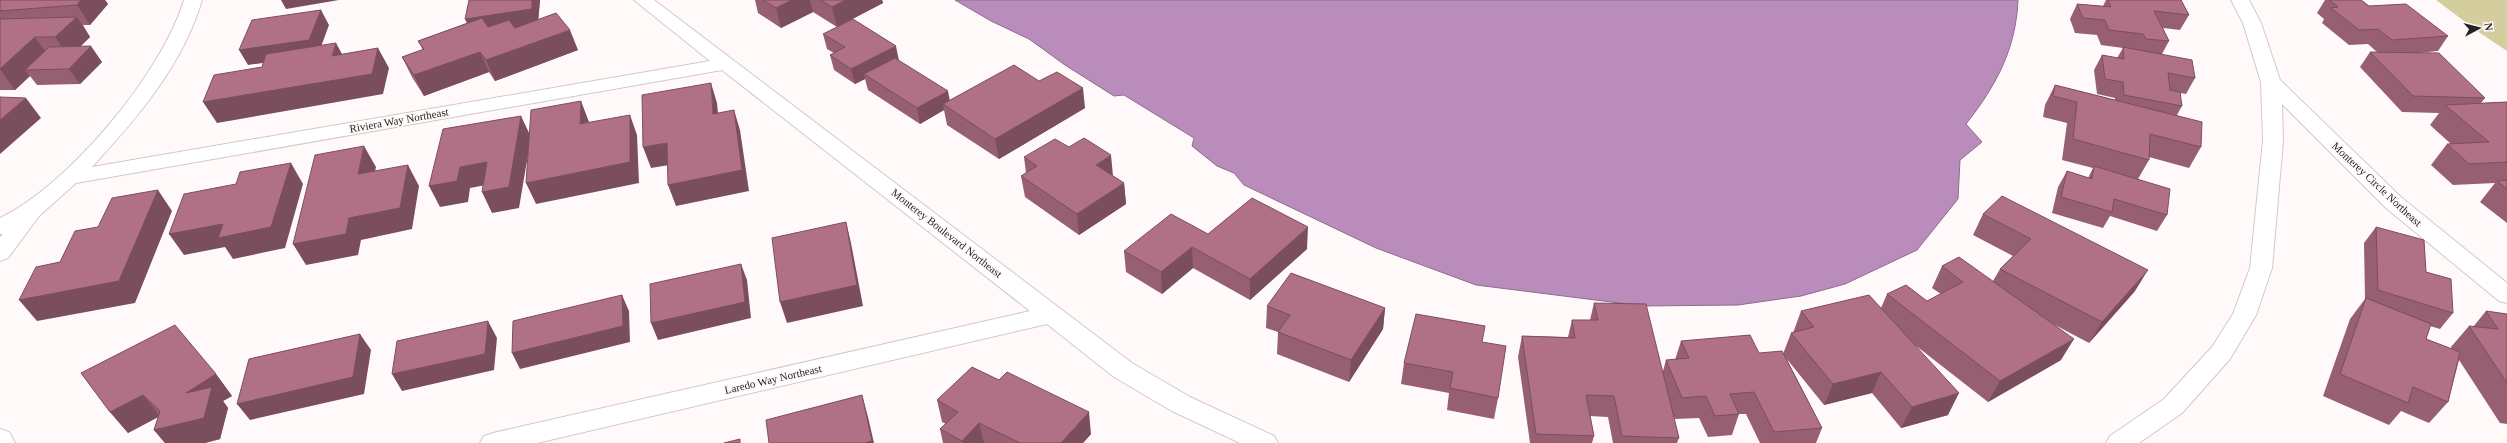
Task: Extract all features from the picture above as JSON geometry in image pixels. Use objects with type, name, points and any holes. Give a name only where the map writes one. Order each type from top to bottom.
[{"type":"street","points":[[0,227],[33,209],[72,177],[124,118],[162,67],[182,33],[193,0]]},
{"type":"street","name":"Monterey Boulevard Northeast","points":[[643,0],[1123,370],[1181,404],[1265,443]]},
{"type":"street","points":[[2119,443],[2173,406],[2221,353],[2244,315],[2261,268],[2273,141],[2271,82],[2252,22],[2240,0]]},
{"type":"street","name":"Riviera Way Northeast","points":[[72,177],[726,64]]},
{"type":"street","name":"Monterey Circle Northeast","points":[[2271,82],[2394,203],[2507,295]]},
{"type":"street","points":[[0,253],[33,209]]},
{"type":"street","name":"Laredo Way Northeast","points":[[493,443],[1052,314]]},
{"type":"street","points":[[0,439],[2,443]]},
{"type":"shaded area","points":[[955,0],[2018,0],[2009,51],[1995,81],[1977,110],[1966,124],[1982,142],[1960,160],[1958,199],[1917,250],[1845,284],[1801,296],[1738,305],[1643,306],[1476,285],[1376,248],[1244,185],[1234,173],[1217,166],[1192,146],[1194,138],[1124,95],[1114,96],[1065,65],[1029,39],[991,21]]},
{"type":"shaded area","points":[[2436,0],[2507,0],[2507,51],[2480,33]]},
{"type":"building","points":[[0,0],[81,0],[77,5],[0,11]]},
{"type":"building","points":[[469,0],[532,0],[532,9],[465,19]]},
{"type":"building","points":[[763,0],[792,0],[776,8]]},
{"type":"building","points":[[820,0],[846,0],[832,7]]},
{"type":"building","points":[[2108,0],[2181,0],[2189,15],[2154,11],[2169,41],[2146,39],[2143,34],[2109,30],[2105,20],[2083,18],[2077,4],[2111,7]]},
{"type":"building","points":[[2329,0],[2361,0],[2369,6],[2406,4],[2448,36],[2392,40],[2378,29],[2359,30],[2331,8],[2338,7]]},
{"type":"building","points":[[321,10],[309,40],[239,50],[252,20]]},
{"type":"building","points":[[556,13],[570,30],[486,60],[480,52],[414,75],[402,57],[424,49],[418,41],[482,18],[488,27],[509,20],[515,28]]},
{"type":"building","points":[[77,17],[55,37],[35,37],[0,69],[0,19]]},
{"type":"building","points":[[853,19],[896,46],[851,69],[830,55],[845,47],[823,34]]},
{"type":"building","points":[[336,43],[332,56],[378,48],[372,74],[203,102],[214,75],[262,67],[266,54]]},
{"type":"building","points":[[91,46],[69,69],[25,70],[49,47]]},
{"type":"building","points":[[2123,47],[2192,60],[2195,78],[2168,73],[2170,90],[2180,92],[2182,106],[2124,95],[2123,82],[2105,79],[2102,55],[2124,59]]},
{"type":"building","points":[[2370,52],[2439,53],[2485,98],[2413,96]]},
{"type":"building","points":[[895,58],[948,91],[917,108],[864,74]]},
{"type":"building","points":[[1014,65],[1039,81],[1057,72],[1083,88],[995,139],[943,104]]},
{"type":"building","points":[[711,83],[713,114],[734,110],[742,170],[668,185],[667,143],[643,147],[642,95]]},
{"type":"building","points":[[2055,85],[2202,122],[2201,147],[2150,134],[2149,160],[2073,139],[2077,102],[2053,96]]},
{"type":"building","points":[[0,97],[26,98],[0,120]]},
{"type":"building","points":[[581,101],[580,124],[630,115],[630,162],[526,183],[531,110]]},
{"type":"building","points":[[2507,102],[2507,162],[2469,164],[2447,144],[2489,142],[2445,105]]},
{"type":"building","points":[[521,116],[509,187],[482,192],[487,162],[460,167],[457,181],[429,186],[443,129]]},
{"type":"building","points":[[1084,138],[1111,155],[1096,165],[1124,183],[1077,214],[1021,176],[1037,166],[1024,157],[1055,139],[1069,147]]},
{"type":"building","points":[[364,146],[358,174],[408,165],[400,208],[349,218],[346,234],[293,244],[315,155]]},
{"type":"building","points":[[291,163],[271,227],[218,238],[223,224],[169,234],[184,194],[236,184],[240,172]]},
{"type":"building","points":[[2094,166],[2170,189],[2167,215],[2114,199],[2112,212],[2061,197],[2067,171],[2092,179]]},
{"type":"building","points":[[2507,180],[2507,189],[2497,181]]},
{"type":"building","points":[[158,190],[119,281],[19,300],[36,267],[60,262],[75,231],[98,227],[112,198]]},
{"type":"building","points":[[2002,196],[2148,270],[2102,322],[2000,269],[2031,239],[1983,214]]},
{"type":"building","points":[[1252,198],[1308,227],[1250,279],[1192,247],[1161,272],[1124,251],[1171,214],[1208,234]]},
{"type":"building","points":[[846,222],[857,285],[780,302],[772,238]]},
{"type":"building","points":[[2376,227],[2424,240],[2426,272],[2451,279],[2453,313],[2378,290]]},
{"type":"building","points":[[1959,257],[2074,339],[2000,381],[1887,294],[1906,285],[1927,301],[1963,282],[1942,266]]},
{"type":"building","points":[[741,264],[745,302],[651,323],[650,284]]},
{"type":"building","points":[[1291,273],[1385,308],[1351,360],[1278,332],[1290,315],[1267,306]]},
{"type":"building","points":[[622,295],[623,326],[512,353],[513,321]]},
{"type":"building","points":[[1869,295],[1959,393],[1912,407],[1881,372],[1833,384],[1791,333],[1814,327],[1801,311]]},
{"type":"building","points":[[2366,298],[2431,324],[2426,339],[2460,352],[2448,402],[2413,387],[2408,403],[2340,374]]},
{"type":"building","points":[[1594,303],[1646,304],[1679,438],[1622,436],[1614,396],[1586,395],[1594,436],[1536,434],[1522,336],[1575,338],[1572,320],[1598,320]]},
{"type":"building","points":[[2486,311],[2507,314],[2507,383],[2469,326],[2498,329]]},
{"type":"building","points":[[1416,314],[1485,326],[1482,342],[1506,346],[1498,398],[1450,388],[1453,372],[1404,363]]},
{"type":"building","points":[[488,321],[485,354],[392,374],[397,341]]},
{"type":"building","points":[[175,325],[216,374],[186,393],[212,387],[204,418],[154,430],[160,411],[143,395],[110,412],[81,373]]},
{"type":"building","points":[[360,334],[353,377],[237,404],[249,359]]},
{"type":"building","points":[[1750,335],[1759,353],[1782,351],[1822,428],[1774,432],[1754,392],[1730,394],[1739,414],[1715,416],[1706,396],[1682,398],[1666,360],[1689,358],[1681,341]]},
{"type":"building","points":[[972,367],[999,380],[1007,372],[1089,412],[1061,443],[1020,443],[979,423],[962,441],[940,429],[958,412],[937,400]]},
{"type":"building","points":[[862,395],[872,441],[864,443],[769,443],[766,420]]},
{"type":"building","points":[[740,439],[740,443],[724,443]]}]
